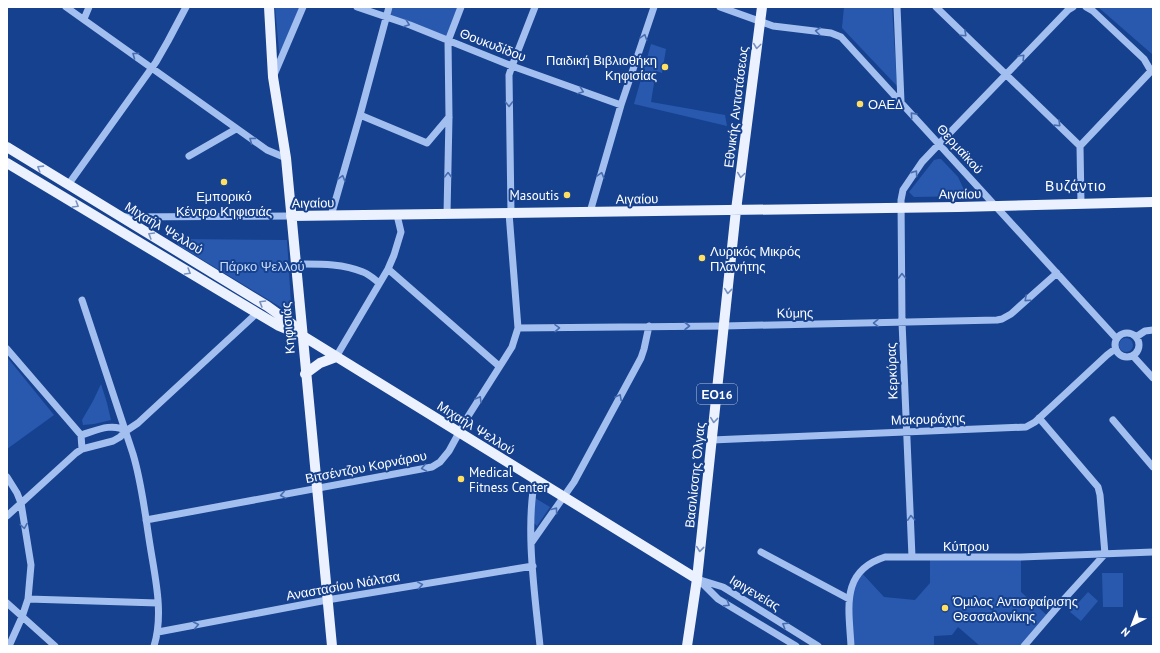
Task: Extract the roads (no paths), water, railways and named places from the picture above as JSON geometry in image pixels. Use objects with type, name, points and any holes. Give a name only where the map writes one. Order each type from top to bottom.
[{"type":"main road","name":"Κηφισιάς","points":[[268,7],[273,77],[286,158],[303,336],[305,374],[332,646]]},
{"type":"main road","name":"Εθνικής Αντιστάσεως","points":[[736,210],[762,7]]},
{"type":"main road","name":"Μιχαήλ Ψελλού","points":[[7,147],[267,306],[292,324],[303,336]]},
{"type":"main road","name":"Μιχαήλ Ψελλού","points":[[7,163],[256,313],[279,326],[303,336],[697,579]]},
{"type":"main road","name":"Αιγαίου","points":[[291,216],[901,208],[1153,202]]},
{"type":"main road","name":"Βασιλίσσης Όλγας","points":[[687,646],[697,579],[736,210]]},
{"type":"main road","points":[[305,374],[320,363],[336,357]]},
{"type":"street","points":[[66,7],[236,129],[267,150],[286,158]]},
{"type":"street","points":[[84,19],[89,7]]},
{"type":"street","points":[[68,185],[152,68],[186,7]]},
{"type":"street","points":[[273,77],[303,7]]},
{"type":"street","name":"Θουκυδίδου","points":[[357,7],[512,66],[621,105]]},
{"type":"street","points":[[331,216],[389,7]]},
{"type":"street","points":[[447,214],[449,118],[448,41],[460,7]]},
{"type":"street","name":"Βιτσέντζου Κορνάρου","points":[[146,520],[432,467],[445,456],[512,347],[518,328],[510,213],[509,85],[512,66],[535,7]]},
{"type":"street","points":[[590,212],[621,105],[654,7]]},
{"type":"street","name":"Θερμαϊκού","points":[[720,7],[773,26],[831,33],[840,37],[1116,338]]},
{"type":"street","points":[[897,7],[901,102]]},
{"type":"street","points":[[936,7],[1080,146]]},
{"type":"street","name":"Κερκύρας","points":[[912,557],[902,322],[901,196],[903,190],[922,162],[1068,10],[1073,7]]},
{"type":"street","points":[[1080,204],[1080,146],[1152,70],[1144,59],[1093,11],[1086,7]]},
{"type":"street","points":[[360,115],[427,143],[449,118]]},
{"type":"street","points":[[189,156],[236,129]]},
{"type":"street","points":[[336,357],[388,269],[401,232],[398,215]]},
{"type":"street","name":"Αιγαίου","points":[[120,217],[291,216]]},
{"type":"street","points":[[295,264],[327,264],[352,268],[364,272],[379,283]]},
{"type":"street","points":[[388,269],[499,366]]},
{"type":"street","name":"Κύμης","points":[[518,328],[724,326],[1002,319],[1011,314],[1057,273]]},
{"type":"street","points":[[82,300],[137,466],[158,603],[158,632],[154,646]]},
{"type":"street","points":[[7,516],[76,453],[82,449],[116,439],[138,423],[256,313]]},
{"type":"street","points":[[532,542],[564,497],[641,358],[649,326]]},
{"type":"street","points":[[1136,337],[1145,331],[1153,330]]},
{"type":"street","points":[[1125,332],[1136,337],[1139,348],[1133,356],[1121,356],[1115,349],[1114,343],[1116,338],[1125,332]]},
{"type":"street","points":[[7,349],[81,435],[82,449]]},
{"type":"street","name":"Μακρυράχης","points":[[712,440],[1021,427],[1031,425],[1115,349]]},
{"type":"street","points":[[1133,356],[1153,378]]},
{"type":"street","points":[[1024,646],[1105,554],[1098,487],[1039,418]]},
{"type":"street","points":[[1113,420],[1153,467]]},
{"type":"street","points":[[81,435],[109,427],[119,428],[126,431]]},
{"type":"street","points":[[7,477],[21,503],[31,565],[28,598],[22,617],[9,646]]},
{"type":"street","points":[[535,479],[532,496],[532,542],[540,646]]},
{"type":"street","points":[[761,552],[849,599]]},
{"type":"street","name":"Κύπρου","points":[[851,646],[849,599],[852,585],[860,571],[874,561],[885,557],[1021,558],[1153,552]]},
{"type":"street","name":"Αναστασίου Νάλτσα","points":[[158,632],[327,600],[533,566]]},
{"type":"street","name":"Ιφιγενείας","points":[[697,579],[718,599],[796,646]]},
{"type":"street","name":"Ιφιγενείας","points":[[697,579],[723,587],[818,646]]},
{"type":"street","points":[[28,598],[158,603]]},
{"type":"street","points":[[7,603],[55,646]]},
{"type":"place","name":"Παιδική Βιβλιοθήκη Κηφισίας","points":[[665,67]]},
{"type":"place","name":"ΟΑΕΔ","points":[[860,104]]},
{"type":"place","name":"Εμπορικό Κέντρο Κηφισιάς","points":[[224,182]]},
{"type":"place","name":"Masoutis","points":[[567,195]]},
{"type":"place","name":"Λυρικός Μικρός Πλανήτης","points":[[702,258]]},
{"type":"place","name":"Medical Fitness Center","points":[[461,479]]},
{"type":"place","name":"Όμιλος Αντισφαίρισης Θεσσαλονίκης","points":[[945,608]]},
{"type":"district","name":"Βυζάντιο","points":[[1076,186]]},
{"type":"park label","name":"Πάρκο Ψελλού","points":[[262,266]]}]
